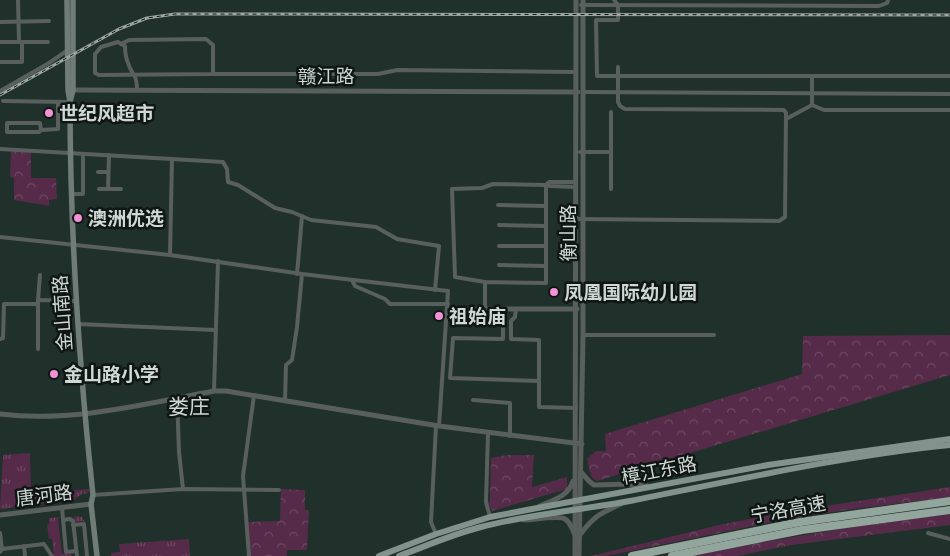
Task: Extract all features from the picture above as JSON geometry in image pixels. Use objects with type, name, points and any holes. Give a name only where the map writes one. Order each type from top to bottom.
[{"type":"highway","name":"宁洛高速","points":[[632,556],[800,522],[950,501]]},
{"type":"highway","name":"宁洛高速","points":[[672,556],[802,530],[950,510]]},
{"type":"main road","name":"金山南路","points":[[66,0],[70,90],[73,98],[70,102],[72,244],[84,414],[93,495],[91,504],[97,553],[103,556]]},
{"type":"main road","name":"金山南路","points":[[70,90],[72,0]]},
{"type":"main road","name":"樟江东路","points":[[379,556],[436,534],[490,517],[532,508],[797,460],[950,439]]},
{"type":"main road","name":"樟江东路","points":[[399,556],[481,527],[518,519],[629,501],[768,472],[849,458],[950,445]]},
{"type":"street","points":[[1,62],[22,62],[18,0]]},
{"type":"street","points":[[614,0],[618,5],[618,20],[596,20],[597,76],[950,76]]},
{"type":"street","points":[[576,3],[618,5],[880,6],[888,0]]},
{"type":"street","name":"衡山路","points":[[576,3],[576,408],[578,444]]},
{"type":"street","name":"衡山路","points":[[575,556],[584,309],[583,3]]},
{"type":"street","points":[[0,22],[49,21]]},
{"type":"street","points":[[121,44],[129,40],[206,39],[212,44],[213,74]]},
{"type":"street","points":[[0,42],[48,42]]},
{"type":"street","points":[[137,90],[137,78],[134,74],[129,66],[125,46],[118,42],[101,47],[95,54],[95,73],[99,75],[134,74],[378,74],[397,70],[575,72]]},
{"type":"street","points":[[0,91],[68,50]]},
{"type":"street","points":[[576,219],[779,221],[785,217],[786,113],[784,110],[625,109],[618,102],[618,67]]},
{"type":"street","points":[[812,76],[812,105]]},
{"type":"street","name":"赣江路","points":[[70,90],[583,92]]},
{"type":"street","points":[[583,92],[950,94]]},
{"type":"street","points":[[3,101],[70,102]]},
{"type":"street","points":[[41,130],[40,123],[7,123],[7,132],[39,132],[41,130],[58,129],[58,102]]},
{"type":"street","points":[[786,119],[812,105]]},
{"type":"street","points":[[812,105],[824,110],[950,110]]},
{"type":"street","points":[[611,112],[611,189]]},
{"type":"street","points":[[0,149],[223,162],[227,169],[228,182],[238,185],[275,208],[310,220],[376,226],[397,239],[439,246],[435,290]]},
{"type":"street","points":[[576,152],[611,152]]},
{"type":"street","points":[[71,194],[83,194],[83,154]]},
{"type":"street","points":[[108,189],[109,155]]},
{"type":"street","points":[[170,255],[172,159]]},
{"type":"street","points":[[98,172],[108,172]]},
{"type":"street","points":[[71,173],[83,173]]},
{"type":"street","points":[[546,185],[546,284],[484,282],[455,277],[452,189],[482,188],[493,184],[546,185],[549,182],[576,184]]},
{"type":"street","points":[[99,189],[121,189]]},
{"type":"street","points":[[498,205],[546,206]]},
{"type":"street","points":[[285,400],[286,365],[292,360],[297,327],[302,216]]},
{"type":"street","points":[[500,224],[546,226]]},
{"type":"street","points":[[0,237],[170,255],[299,274],[448,291],[431,522],[436,534]]},
{"type":"street","points":[[499,246],[546,246]]},
{"type":"street","points":[[214,392],[218,261]]},
{"type":"street","points":[[499,265],[546,266]]},
{"type":"street","points":[[38,349],[40,275]]},
{"type":"street","points":[[352,280],[355,286],[385,299],[390,304],[484,309],[584,309]]},
{"type":"street","points":[[484,282],[484,309]]},
{"type":"street","points":[[0,339],[3,338],[2,304],[76,301]]},
{"type":"street","points":[[500,309],[503,321],[503,339]]},
{"type":"street","points":[[511,339],[512,321],[515,317],[516,309]]},
{"type":"street","points":[[78,324],[215,330]]},
{"type":"street","points":[[583,335],[714,335]]},
{"type":"street","points":[[539,381],[450,378],[453,338],[539,340],[539,381],[539,407],[576,408]]},
{"type":"street","points":[[0,414],[22,416],[84,414],[226,391],[438,426],[578,444]]},
{"type":"street","points":[[249,556],[243,476],[254,395]]},
{"type":"street","points":[[177,398],[179,452],[183,489]]},
{"type":"street","points":[[473,400],[510,403],[510,436]]},
{"type":"street","points":[[488,433],[486,502],[490,517]]},
{"type":"street","points":[[532,508],[561,497],[572,487],[578,471],[594,484],[631,484],[652,487]]},
{"type":"street","points":[[93,495],[183,489],[279,490]]},
{"type":"street","points":[[518,519],[566,519],[577,536],[599,513],[629,501]]},
{"type":"street","name":"唐河路","points":[[0,515],[91,504]]},
{"type":"street","points":[[62,508],[63,520],[66,552],[77,554],[72,520],[63,520]]},
{"type":"street","points":[[74,525],[84,524],[87,556]]},
{"type":"street","points":[[0,533],[1,550],[44,544],[52,556]]},
{"type":"street","points":[[928,533],[950,539]]},
{"type":"street","name":"衡山路","points":[[577,536],[579,556]]},
{"type":"street","points":[[24,546],[25,556]]},
{"type":"green space","points":[[11,151],[31,152],[31,178],[56,178],[57,199],[49,200],[49,206],[14,200],[14,178],[10,177]]},
{"type":"green space","points":[[950,335],[950,375],[597,481],[591,475],[587,459],[596,451],[606,451],[605,434],[802,374],[803,336]]},
{"type":"green space","points":[[30,453],[31,494],[89,489],[89,492],[83,493],[74,500],[0,509],[3,455]]},
{"type":"green space","points":[[507,455],[534,455],[532,487],[567,477],[567,489],[492,511],[488,502],[490,501],[491,458]]},
{"type":"green space","points":[[950,487],[950,497],[777,521],[606,556],[591,556],[719,525],[786,512]]},
{"type":"green space","points":[[281,489],[305,490],[305,510],[309,510],[307,550],[287,550],[287,556],[250,556],[247,522],[280,521]]},
{"type":"green space","points":[[950,514],[950,525],[791,545],[737,556],[690,556],[820,532]]},
{"type":"green space","points":[[74,516],[82,517],[85,522],[89,556],[84,521],[75,522]]},
{"type":"green space","points":[[74,516],[58,518],[62,554],[71,553],[72,556],[54,556],[52,539],[49,539],[47,525],[49,524],[49,518]]},
{"type":"green space","points":[[189,539],[190,556],[111,556],[111,553],[120,552],[119,544]]},
{"type":"railway","points":[[0,95],[119,29],[147,18],[175,14],[950,15]]},
{"type":"place","name":"世纪风超市","points":[[49,113]]},
{"type":"place","name":"澳洲优选","points":[[78,218]]},
{"type":"place","name":"凤凰国际幼儿园","points":[[554,292]]},
{"type":"place","name":"祖始庙","points":[[439,316]]},
{"type":"place","name":"金山路小学","points":[[54,374]]},
{"type":"district","name":"娄庄","points":[[189,407]]}]
